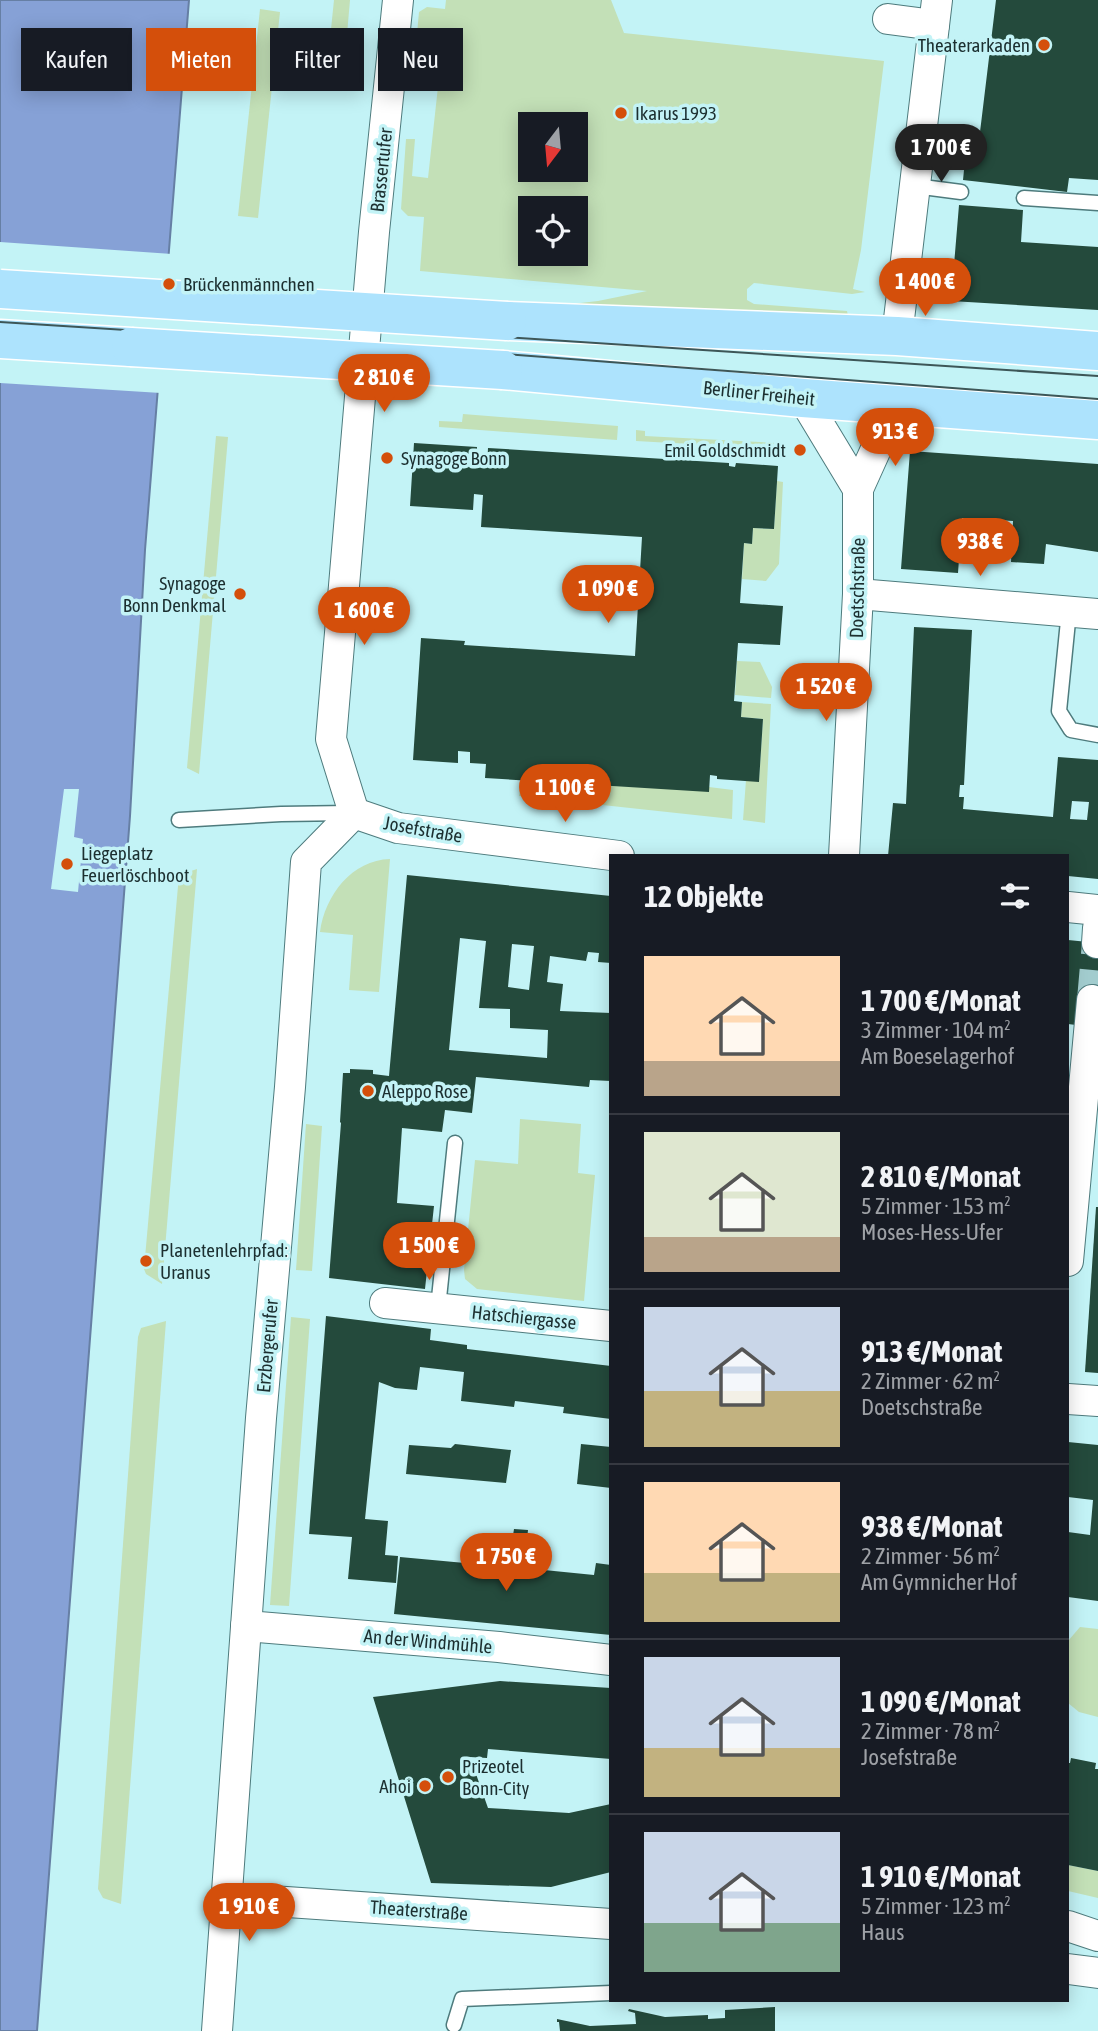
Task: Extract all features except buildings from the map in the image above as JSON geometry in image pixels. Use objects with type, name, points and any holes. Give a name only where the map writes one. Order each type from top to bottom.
[{"type":"main road","points":[[0,289],[507,321],[897,337],[1098,351]]},
{"type":"main road","name":"Berliner Freiheit","points":[[0,339],[503,370],[803,398],[1098,420]]},
{"type":"street","name":"Brassertufer","points":[[354,813],[331,739],[398,0]]},
{"type":"street","points":[[888,19],[936,12],[897,337]]},
{"type":"street","points":[[803,398],[858,489]]},
{"type":"street","name":"Doetschstraße","points":[[844,854],[858,594],[858,489],[886,427],[901,405]]},
{"type":"street","points":[[858,594],[1084,612]]},
{"type":"street","name":"Josefstraße","points":[[354,813],[398,828],[609,855]]},
{"type":"street","name":"Erzbergerufer","points":[[217,2031],[306,862],[354,813]]},
{"type":"street","points":[[1069,907],[1098,910]]},
{"type":"street","points":[[1069,1250],[1092,1000]]},
{"type":"street","name":"Hatschiergasse","points":[[385,1303],[609,1326]]},
{"type":"street","points":[[1069,1399],[1098,1401]]},
{"type":"street","name":"An der Windmühle","points":[[246,1626],[499,1647],[609,1660]]},
{"type":"street","name":"Theaterstraße","points":[[227,1898],[609,1924]]},
{"type":"street","points":[[1069,1926],[1098,1936]]},
{"type":"street","points":[[1069,1969],[1098,1973]]},
{"type":"lane","points":[[915,186],[961,192]]},
{"type":"lane","points":[[1024,198],[1098,204]]},
{"type":"lane","points":[[1084,612],[1059,711],[1071,730],[1098,735]]},
{"type":"lane","points":[[179,820],[354,813]]},
{"type":"lane","points":[[438,1308],[455,1143]]},
{"type":"lane","points":[[454,2025],[462,1999],[609,1993]]},
{"type":"green space","points":[[334,0],[350,0],[348,28],[331,28]]},
{"type":"green space","points":[[446,0],[611,0],[624,33],[884,61],[861,250],[853,289],[865,292],[852,294],[754,283],[747,289],[747,300],[754,304],[847,311],[848,316],[563,305],[647,291],[420,271],[424,217],[408,216],[401,209],[406,139],[415,139],[412,176],[428,178],[438,91],[463,91],[463,28],[418,28],[419,12],[427,7],[445,9]]},
{"type":"green space","points":[[260,9],[280,12],[278,28],[270,28],[272,91],[258,218],[238,216],[251,91],[256,91],[256,47]]},
{"type":"green space","points":[[463,414],[618,426],[617,440],[439,427],[439,421],[462,422]]},
{"type":"green space","points":[[636,430],[645,431],[645,436],[778,443],[777,449],[636,441]]},
{"type":"green space","points":[[216,436],[228,437],[199,774],[187,768]]},
{"type":"green space","points":[[777,481],[783,482],[779,564],[766,581],[742,579],[744,543],[752,544],[753,528],[774,529]]},
{"type":"green space","points":[[737,661],[760,662],[772,687],[771,698],[735,695]]},
{"type":"green space","points":[[742,702],[771,704],[765,823],[743,820],[746,780],[759,781],[763,719],[741,717]]},
{"type":"green space","points":[[521,780],[708,791],[709,787],[733,790],[732,819],[519,796]]},
{"type":"green space","points":[[390,859],[379,992],[349,990],[353,935],[320,932],[323,918],[334,893],[352,873],[376,861]]},
{"type":"green space","points":[[197,869],[162,1284],[146,1274],[144,1269],[179,875]]},
{"type":"green space","points":[[520,1119],[581,1124],[578,1173],[595,1175],[584,1301],[477,1289],[465,1279],[475,1160],[518,1164]]},
{"type":"green space","points":[[306,1124],[322,1126],[312,1271],[296,1270]]},
{"type":"green space","points":[[291,1317],[310,1319],[289,1606],[270,1605]]},
{"type":"green space","points":[[166,1321],[121,1904],[103,1898],[98,1889],[138,1337],[141,1328]]},
{"type":"green space","points":[[1080,1627],[1098,1629],[1098,1717],[1079,1712],[1069,1704],[1069,1640]]},
{"type":"green space","points":[[1069,1865],[1098,1871],[1098,1898],[1069,1891]]},
{"type":"water","points":[[0,0],[189,0],[187,28],[146,28],[146,91],[182,91],[145,550],[130,816],[37,2031],[0,2031]]},
{"type":"pier","points":[[0,242],[172,254],[161,393],[0,383]]},
{"type":"pier","name":"Liegeplatz Feuerlöschboot","points":[[64,789],[79,789],[74,837],[83,839],[78,892],[51,889]]},
{"type":"tunnel","points":[[1092,1000],[1097,943]]},
{"type":"tram line","points":[[0,304],[1098,376]]},
{"type":"tram line","points":[[0,322],[505,354],[1098,399]]},
{"type":"place","name":"Theaterarkaden","points":[[1044,45]]},
{"type":"place","name":"Ikarus 1993","points":[[621,113]]},
{"type":"place","name":"Brückenmännchen","points":[[169,284]]},
{"type":"place","name":"Emil Goldschmidt","points":[[800,450]]},
{"type":"place","name":"Synagoge Bonn","points":[[387,458]]},
{"type":"place","name":"Synagoge Bonn Denkmal","points":[[240,594]]},
{"type":"place","name":"Liegeplatz Feuerlöschboot","points":[[67,864]]},
{"type":"place","name":"Aleppo Rose","points":[[368,1091]]},
{"type":"place","name":"Planetenlehrpfad: Uranus","points":[[146,1261]]},
{"type":"place","name":"Prizeotel Bonn-City","points":[[448,1777]]},
{"type":"place","name":"Ahoi","points":[[425,1786]]}]
